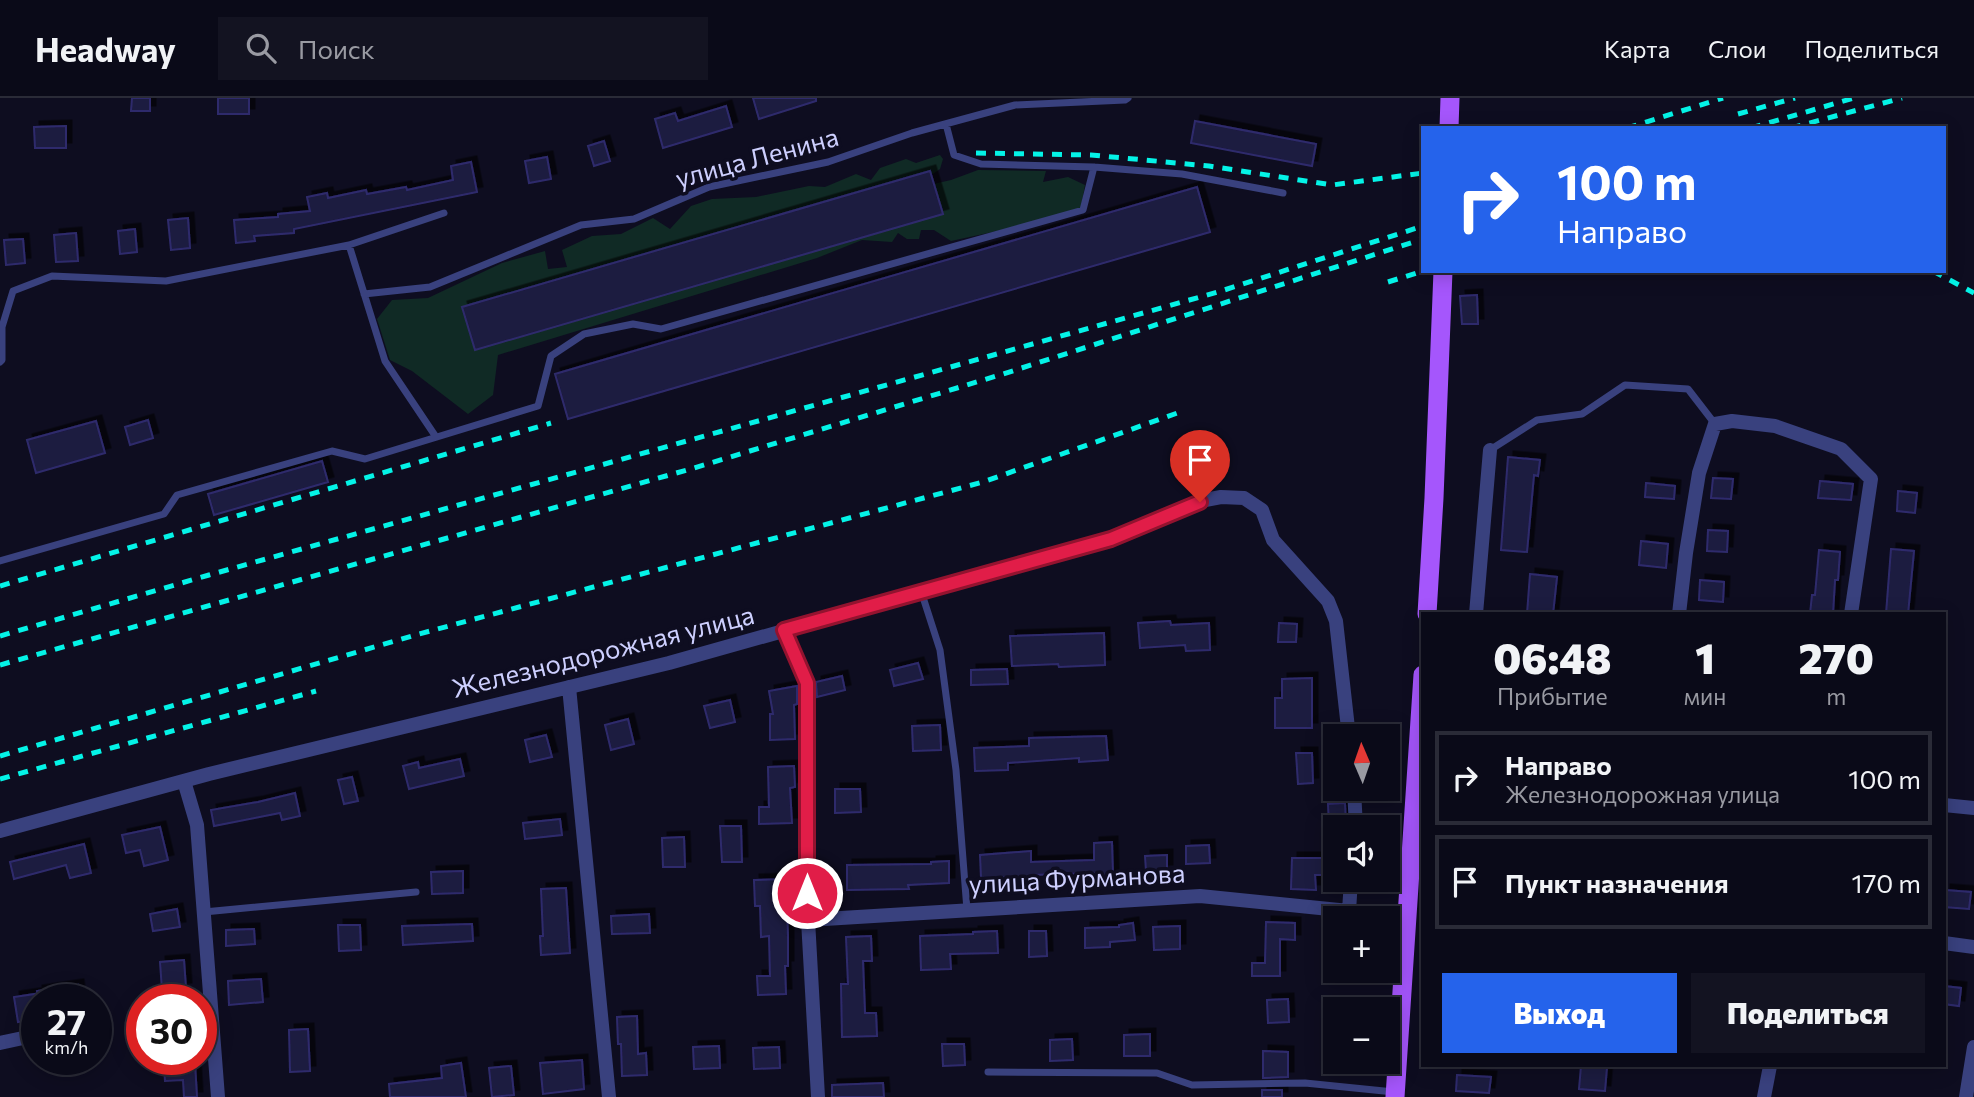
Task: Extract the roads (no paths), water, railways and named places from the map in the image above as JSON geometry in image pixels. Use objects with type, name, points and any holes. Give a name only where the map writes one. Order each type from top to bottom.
[{"type":"main road","points":[[1449,126],[1450,98]]},
{"type":"main road","points":[[1427,612],[1443,273]]},
{"type":"main road","points":[[1396,1095],[1416,888],[1421,736]]},
{"type":"street","points":[[1679,612],[1699,473],[1715,424],[1732,421],[1775,426],[1841,449],[1871,479],[1851,612]]},
{"type":"street","points":[[1476,612],[1490,450]]},
{"type":"street","name":"Железнодорожная улица","points":[[0,831],[184,781],[669,663],[1111,539],[1200,502],[1221,497],[1244,498],[1262,510],[1273,540],[1328,601],[1336,621],[1348,724]]},
{"type":"street","points":[[784,630],[807,683],[808,920],[816,1096]]},
{"type":"street","points":[[569,687],[608,1097]]},
{"type":"street","points":[[184,781],[197,825],[218,1097]]},
{"type":"street","points":[[1946,805],[1974,808]]},
{"type":"street","name":"улица Фурманова","points":[[808,920],[1200,896],[1349,911],[1351,892]]},
{"type":"street","points":[[1946,943],[1974,947]]},
{"type":"street","points":[[0,1043],[21,1038]]},
{"type":"street","points":[[1966,1097],[1974,1047]]},
{"type":"street","points":[[1764,1097],[1770,1067]]},
{"type":"lane","name":"улица Ленина","points":[[364,294],[430,287],[581,225],[634,219],[709,187],[828,162],[912,133],[1021,102],[1128,98]]},
{"type":"lane","points":[[946,124],[954,155],[981,164],[1094,167],[1182,174],[1283,193]]},
{"type":"lane","points":[[0,561],[164,514],[177,495],[332,451],[365,459],[538,406],[551,356],[584,334],[633,324],[661,329],[1083,210],[1094,167]]},
{"type":"lane","points":[[0,362],[1,327],[13,291],[52,276],[166,281],[349,245],[444,214]]},
{"type":"lane","points":[[349,245],[385,361],[436,437]]},
{"type":"lane","points":[[1490,450],[1537,421],[1583,414],[1625,385],[1688,389],[1715,424]]},
{"type":"lane","points":[[921,591],[940,650],[956,770],[967,910]]},
{"type":"lane","points":[[204,912],[416,892]]},
{"type":"lane","points":[[988,1072],[1157,1073],[1192,1085],[1305,1083],[1396,1095]]},
{"type":"railway","points":[[1633,126],[1723,98]]},
{"type":"railway","points":[[1738,114],[1795,98]]},
{"type":"railway","points":[[1758,126],[1854,98]]},
{"type":"railway","points":[[1798,126],[1902,98]]},
{"type":"railway","points":[[976,153],[1091,155],[1209,166],[1332,185],[1421,173]]},
{"type":"railway","points":[[0,636],[1218,292],[1421,227]]},
{"type":"railway","points":[[0,665],[694,468],[1003,374],[1421,240]]},
{"type":"railway","points":[[1388,282],[1421,272]]},
{"type":"railway","points":[[1937,273],[1974,293]]},
{"type":"railway","points":[[0,756],[419,634],[983,482],[1183,411]]},
{"type":"railway","points":[[0,586],[551,423]]},
{"type":"railway","points":[[0,779],[316,691]]}]
